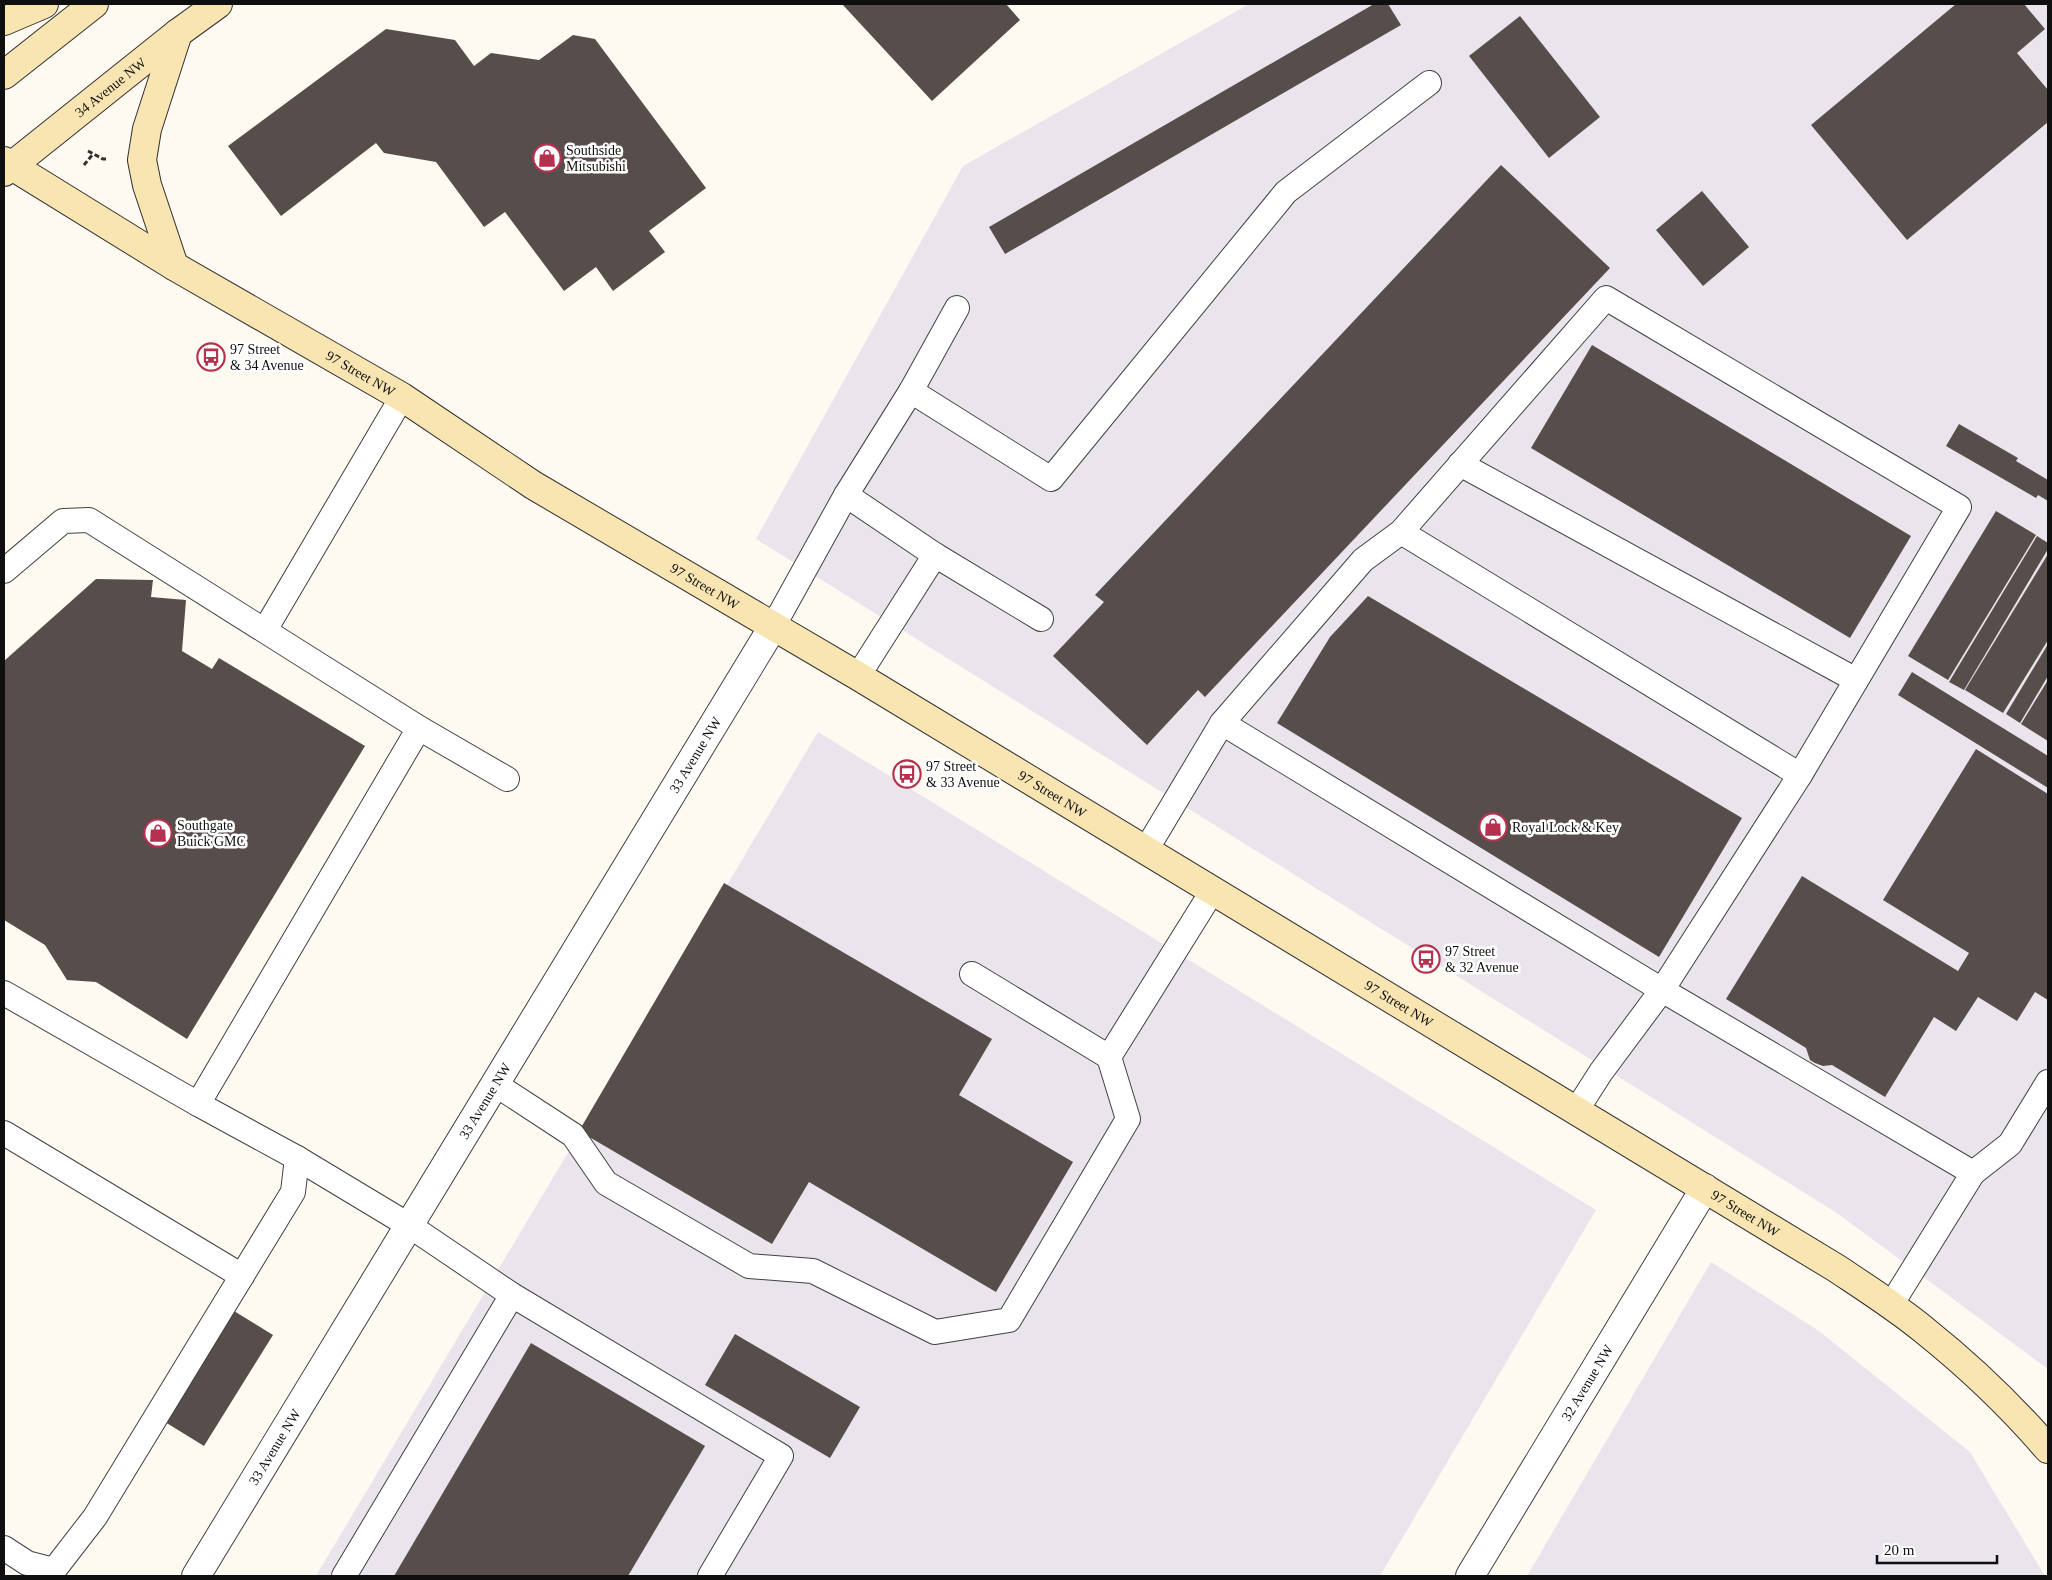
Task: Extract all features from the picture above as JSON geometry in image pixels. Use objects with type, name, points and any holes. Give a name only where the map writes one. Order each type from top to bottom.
[{"type":"street","points":[[4,21],[44,4]]},
{"type":"street","points":[[4,75],[94,4]]},
{"type":"street","name":"34 Avenue NW","points":[[6,166],[218,4]]},
{"type":"street","points":[[174,266],[147,186],[142,160],[147,128],[178,33]]},
{"type":"street","name":"97 Street NW","points":[[6,166],[402,398],[533,485],[774,625],[1836,1268],[1891,1305],[1954,1355],[1992,1390],[2048,1449]]},
{"type":"street","name":"33 Avenue NW","points":[[196,1576],[774,625]]},
{"type":"street","name":"32 Avenue NW","points":[[1470,1576],[1705,1188]]},
{"type":"lane","points":[[911,390],[1051,479],[1286,192],[1429,83]]},
{"type":"lane","points":[[1146,850],[1222,723],[1363,560],[1401,532],[1606,298],[1958,507],[1800,775],[1662,990],[1601,1072],[1576,1111]]},
{"type":"lane","points":[[774,625],[846,495],[911,390],[957,308]]},
{"type":"lane","points":[[265,630],[402,398]]},
{"type":"lane","points":[[1460,464],[1856,680]]},
{"type":"lane","points":[[846,495],[935,555],[1041,618]]},
{"type":"lane","points":[[4,571],[63,521],[90,520],[419,728],[507,779]]},
{"type":"lane","points":[[1401,532],[1800,775]]},
{"type":"lane","points":[[858,676],[935,555]]},
{"type":"lane","points":[[1222,723],[1662,990],[1972,1173]]},
{"type":"lane","points":[[198,1104],[419,728]]},
{"type":"lane","points":[[1109,1057],[1213,890]]},
{"type":"lane","points":[[495,1084],[574,1136],[606,1183],[749,1266],[813,1271],[936,1332],[1009,1320],[1128,1119],[1109,1057],[972,974]]},
{"type":"lane","points":[[4,993],[198,1104],[297,1158],[410,1226],[512,1295],[781,1456],[710,1576]]},
{"type":"lane","points":[[1891,1305],[1972,1173],[2010,1144],[2048,1082]]},
{"type":"lane","points":[[4,1133],[242,1276]]},
{"type":"lane","points":[[4,1548],[27,1563],[54,1570],[95,1517],[293,1192],[297,1158]]},
{"type":"lane","points":[[344,1576],[512,1295]]},
{"type":"path","points":[[85,149],[103,159],[115,159]]},
{"type":"path","points":[[84,165],[93,154]]},
{"type":"shaded area","points":[[1249,4],[2048,4],[2048,1369],[1837,1213],[756,539],[963,166]]},
{"type":"shaded area","points":[[818,732],[1596,1210],[1380,1576],[316,1576]]},
{"type":"shaded area","points":[[1711,1262],[1819,1331],[1970,1452],[2045,1576],[1527,1576]]},
{"type":"building","points":[[842,4],[1006,4],[1020,20],[932,101]]},
{"type":"building","points":[[1374,4],[1388,4],[1401,25],[1005,254],[989,227]]},
{"type":"building","points":[[1956,4],[2024,4],[2045,29],[2017,53],[2048,90],[2048,122],[1907,240],[1811,125]]},
{"type":"building","points":[[1520,16],[1600,117],[1549,158],[1469,56]]},
{"type":"building","name":"Southside Mitsubishi","points":[[386,29],[455,40],[474,66],[491,53],[539,60],[573,35],[595,39],[706,188],[649,231],[665,252],[613,291],[596,267],[564,291],[505,212],[484,227],[436,162],[384,153],[376,143],[281,216],[228,146]]},
{"type":"building","points":[[1501,165],[1610,268],[1205,697],[1198,690],[1147,745],[1053,656],[1104,602],[1095,595]]},
{"type":"building","points":[[1702,191],[1749,247],[1703,286],[1656,230]]},
{"type":"building","points":[[1592,345],[1911,536],[1850,638],[1531,448]]},
{"type":"building","points":[[1959,424],[2018,458],[2016,461],[2048,480],[2048,501],[2038,495],[2036,498],[1946,446]]},
{"type":"building","points":[[1996,511],[2036,535],[1948,680],[1908,656]]},
{"type":"building","points":[[2037,536],[2048,543],[2048,549],[1964,690],[1949,682]]},
{"type":"building","points":[[2048,554],[2048,640],[2003,713],[1965,690]]},
{"type":"building","name":"Southgate Buick GMC","points":[[96,579],[153,580],[151,597],[186,600],[182,651],[212,669],[219,658],[365,746],[187,1039],[96,982],[67,980],[45,945],[4,920],[4,661]]},
{"type":"building","points":[[1368,596],[1742,818],[1659,957],[1277,723],[1330,637]]},
{"type":"building","points":[[2048,644],[2048,676],[2020,723],[2006,714]]},
{"type":"building","points":[[1912,672],[2048,756],[2048,788],[1898,695]]},
{"type":"building","points":[[2048,680],[2048,741],[2021,724]]},
{"type":"building","points":[[1976,749],[2048,794],[2048,1000],[2035,992],[2017,1021],[1978,997],[1956,1031],[1934,1017],[1885,1097],[1832,1065],[1823,1066],[1810,1060],[1806,1048],[1726,999],[1802,876],[1958,971],[1969,953],[1883,900]]},
{"type":"building","points":[[724,883],[992,1039],[959,1095],[1073,1162],[996,1292],[809,1182],[772,1244],[579,1131]]},
{"type":"building","points":[[234,1311],[273,1335],[204,1446],[165,1422]]},
{"type":"building","points":[[735,1334],[860,1407],[830,1458],[705,1385]]},
{"type":"building","points":[[531,1343],[705,1446],[628,1576],[394,1576]]},
{"type":"place","name":"Southside Mitsubishi","points":[[547,158]]},
{"type":"place","name":"97 Street & 34 Avenue","points":[[211,357]]},
{"type":"place","name":"97 Street & 33 Avenue","points":[[907,774]]},
{"type":"place","name":"Royal Lock & Key","points":[[1493,827]]},
{"type":"place","name":"Southgate Buick GMC","points":[[158,833]]},
{"type":"place","name":"97 Street & 32 Avenue","points":[[1426,959]]}]
